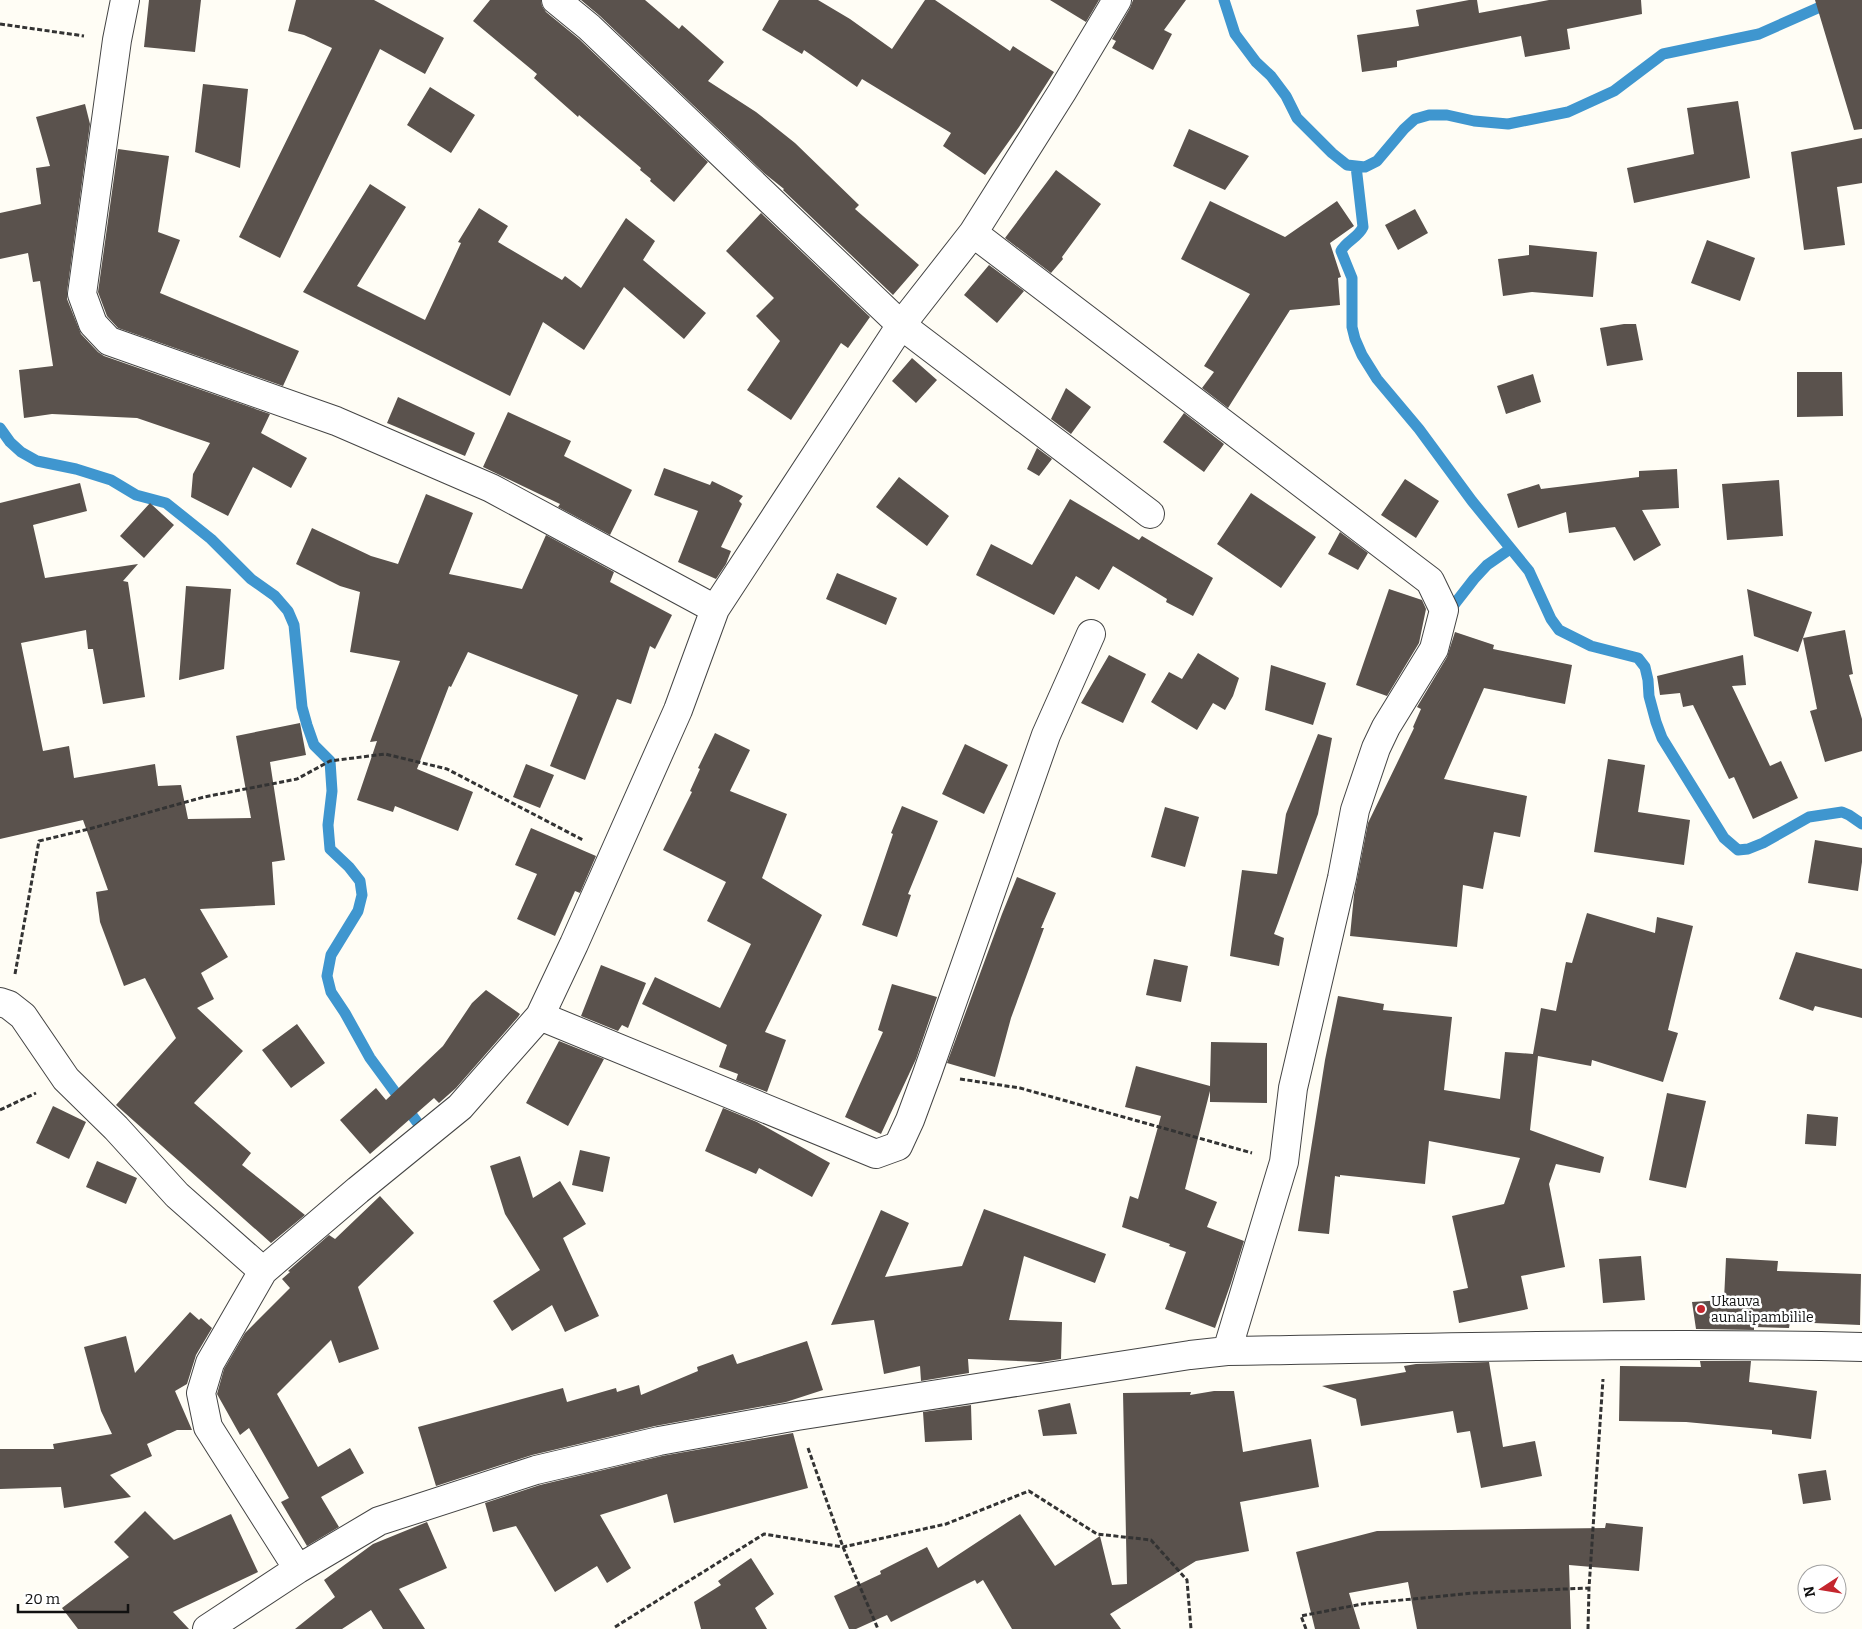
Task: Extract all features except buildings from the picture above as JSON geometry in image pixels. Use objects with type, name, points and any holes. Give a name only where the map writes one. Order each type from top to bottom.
[{"type":"street","points":[[125,0],[116,40],[82,294],[93,324],[109,341],[336,421],[491,488],[715,609]]},
{"type":"street","points":[[556,0],[589,27],[900,325],[1150,514]]},
{"type":"street","points":[[298,1569],[208,1427],[201,1393],[210,1363],[263,1271],[460,1107],[540,1016],[678,710],[715,609],[900,325],[973,233],[1062,92],[1117,0]]},
{"type":"street","points":[[973,233],[1430,581],[1444,610],[1434,649],[1386,727],[1376,748],[1355,810],[1293,1088],[1284,1162],[1227,1350]]},
{"type":"street","points":[[540,1016],[876,1154],[898,1146],[927,1074],[1046,735],[1091,634]]},
{"type":"street","points":[[4,1004],[23,1016],[66,1079],[116,1128],[177,1195],[263,1271]]},
{"type":"street","points":[[207,1629],[298,1569],[379,1521],[536,1470],[659,1441],[797,1416],[1227,1350],[1778,1345],[1862,1347]]},
{"type":"path","points":[[0,24],[116,40]]},
{"type":"path","points":[[4,1004],[38,841],[89,830],[204,797],[297,779],[330,761],[385,754],[447,769],[613,856]]},
{"type":"path","points":[[927,1074],[1020,1088],[1284,1162]]},
{"type":"path","points":[[0,1110],[66,1079]]},
{"type":"path","points":[[1588,1629],[1605,1346]]},
{"type":"path","points":[[797,1416],[843,1547],[878,1629]]},
{"type":"path","points":[[615,1626],[764,1534],[843,1547],[946,1524],[1029,1491],[1097,1534],[1151,1540],[1187,1580],[1191,1629]]},
{"type":"path","points":[[1306,1629],[1301,1616],[1362,1604],[1472,1593],[1589,1588]]},
{"type":"waterway","points":[[1224,0],[1235,34],[1256,62],[1271,76],[1286,96],[1297,118],[1332,153],[1347,165],[1365,167],[1377,161],[1415,119],[1429,115],[1447,115],[1474,121],[1508,124],[1568,112],[1614,91],[1663,54],[1759,34],[1836,0]]},
{"type":"waterway","points":[[1356,166],[1363,227],[1341,251],[1352,278],[1352,327],[1355,339],[1362,355],[1377,379],[1419,429],[1472,501],[1529,571],[1551,619],[1559,630],[1591,646],[1638,658],[1645,667],[1649,696],[1662,738],[1724,838],[1738,850],[1748,849],[1763,843],[1809,817],[1842,812],[1862,824]]},
{"type":"waterway","points":[[0,428],[10,442],[21,452],[37,461],[76,469],[111,480],[136,495],[166,503],[211,539],[251,579],[275,596],[288,611],[294,625],[302,707],[307,725],[314,745],[330,761],[332,791],[328,825],[330,849],[349,867],[360,881],[362,895],[358,911],[331,955],[327,976],[331,992],[370,1058],[417,1122]]},
{"type":"waterway","points":[[1446,615],[1487,565],[1510,549]]},
{"type":"place","name":"Ukauva aunalipambilile","points":[[1701,1309]]}]
